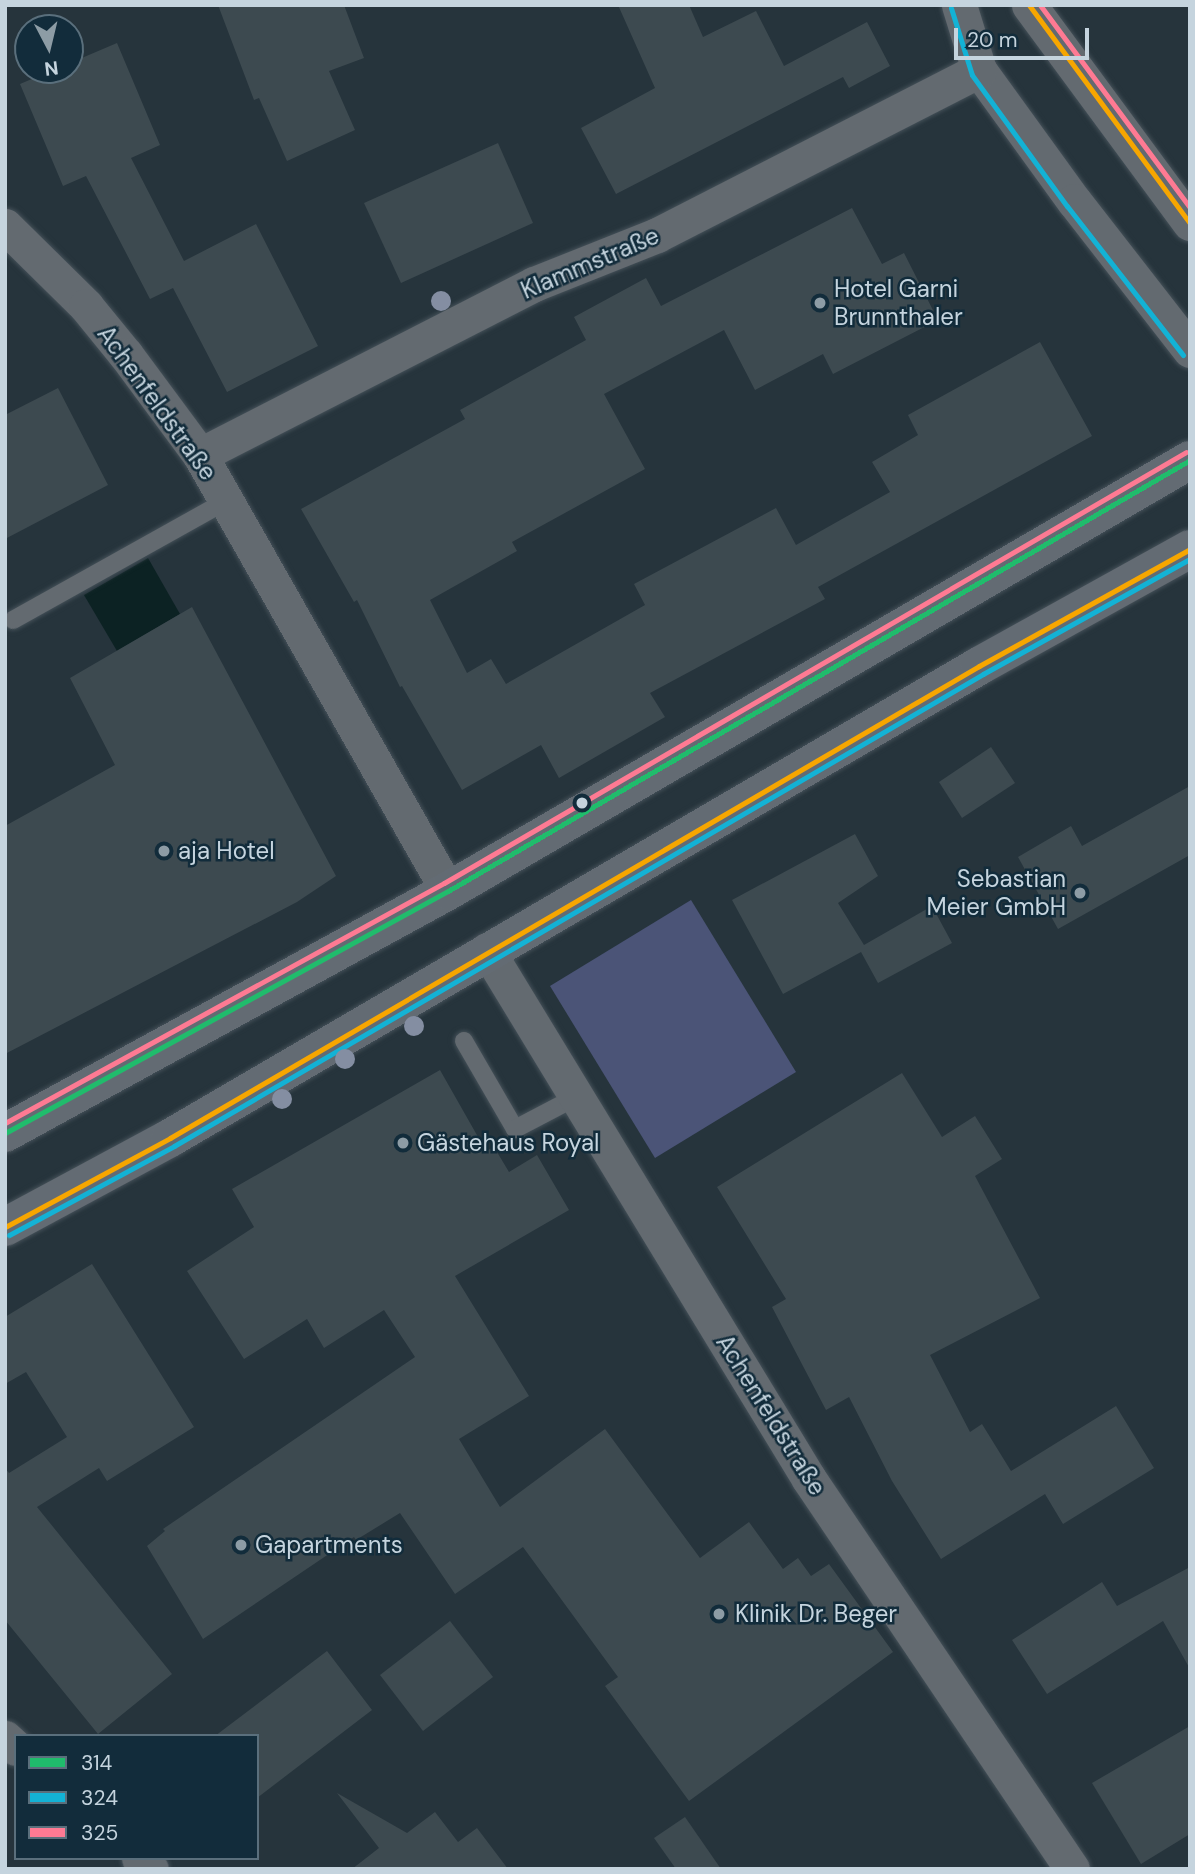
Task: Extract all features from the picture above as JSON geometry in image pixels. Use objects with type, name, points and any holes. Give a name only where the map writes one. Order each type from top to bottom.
[{"type":"main road","points":[[5,1133],[448,891],[1190,460]]},
{"type":"main road","points":[[5,1227],[170,1138],[487,950],[1003,652],[1190,549]]},
{"type":"street","points":[[959,5],[979,71],[1074,201],[1190,350]]},
{"type":"street","points":[[1030,5],[1190,223]]},
{"type":"street","name":"Klammstraße","points":[[200,455],[534,284],[657,236],[979,71]]},
{"type":"street","name":"Achenfeldstraße","points":[[5,226],[86,306],[200,455],[448,891]]},
{"type":"street","name":"Achenfeldstraße","points":[[487,950],[809,1479],[1072,1869]]},
{"type":"lane","points":[[13,620],[226,501]]},
{"type":"lane","points":[[464,1041],[515,1129],[576,1097]]},
{"type":"shaded area","points":[[148,558],[180,614],[117,651],[84,595]]},
{"type":"shaded area","points":[[691,900],[796,1072],[655,1158],[550,986]]},
{"type":"building","points":[[218,5],[344,5],[364,58],[329,71],[355,130],[287,161],[259,98],[254,100]]},
{"type":"building","points":[[618,5],[689,5],[703,37],[756,11],[784,66],[867,22],[890,66],[849,88],[843,77],[616,194],[581,128],[655,88]]},
{"type":"building","points":[[117,43],[160,145],[131,158],[184,261],[256,224],[318,346],[227,392],[173,288],[150,299],[86,176],[63,186],[20,84],[84,84],[84,57]]},
{"type":"building","points":[[498,143],[533,223],[401,283],[364,203]]},
{"type":"building","points":[[852,208],[882,264],[904,253],[938,320],[833,374],[823,354],[755,390],[724,330],[604,394],[645,469],[512,542],[517,551],[430,600],[467,673],[491,659],[506,684],[645,605],[634,584],[776,508],[796,545],[890,492],[872,462],[918,435],[908,415],[1040,342],[1092,436],[818,587],[825,599],[650,693],[665,717],[559,778],[541,745],[462,790],[402,686],[400,687],[357,600],[354,602],[301,509],[465,419],[460,410],[586,340],[574,317],[646,278],[661,306]]},
{"type":"building","points":[[58,388],[108,485],[5,539],[5,415]]},
{"type":"building","name":"aja Hotel","points":[[192,607],[336,876],[297,902],[5,1054],[5,826],[115,765],[70,678]]},
{"type":"building","points":[[991,747],[1015,783],[962,818],[939,782]]},
{"type":"building","name":"Sebastian Meier GmbH","points":[[1190,786],[1190,855],[1058,929],[1018,857],[1071,826],[1082,846]]},
{"type":"building","points":[[855,834],[878,876],[838,903],[864,945],[932,906],[952,943],[878,983],[861,952],[783,994],[732,900]]},
{"type":"building","points":[[440,1070],[486,1151],[494,1147],[509,1172],[537,1155],[569,1210],[455,1276],[529,1396],[459,1439],[500,1507],[605,1429],[700,1558],[749,1522],[783,1569],[798,1558],[811,1576],[829,1564],[893,1652],[689,1801],[605,1686],[618,1677],[523,1547],[455,1594],[400,1513],[356,1540],[354,1537],[203,1639],[147,1546],[165,1531],[163,1529],[415,1357],[384,1310],[324,1348],[307,1319],[244,1359],[187,1271],[254,1227],[232,1189]]},
{"type":"building","points":[[902,1073],[942,1137],[975,1116],[1002,1159],[975,1176],[1040,1298],[930,1355],[970,1432],[982,1424],[1011,1471],[1116,1406],[1154,1468],[1063,1524],[1045,1494],[941,1559],[892,1481],[849,1397],[826,1410],[772,1307],[786,1299],[717,1187]]},
{"type":"building","points":[[92,1264],[194,1427],[107,1481],[99,1468],[37,1507],[172,1674],[98,1734],[5,1620],[5,1468],[9,1473],[67,1437],[26,1372],[5,1384],[5,1317]]},
{"type":"building","points":[[1190,1567],[1190,1669],[1163,1621],[1047,1694],[1012,1640],[1102,1582],[1117,1606]]},
{"type":"building","points":[[450,1621],[493,1677],[423,1731],[380,1675]]},
{"type":"building","points":[[327,1651],[372,1710],[259,1796],[259,1734],[218,1734]]},
{"type":"building","points":[[1190,1726],[1190,1834],[1141,1864],[1092,1783]]},
{"type":"building","points":[[337,1793],[407,1833],[435,1812],[458,1842],[477,1828],[508,1869],[352,1869],[379,1848]]},
{"type":"building","points":[[685,1817],[721,1869],[676,1869],[654,1838]]},
{"type":"transit line","points":[[1029,5],[1190,223]]},
{"type":"transit line","name":"325","points":[[1040,5],[1190,208]]},
{"type":"transit line","name":"324","points":[[951,8],[972,75],[1067,206],[1183,355]]},
{"type":"transit line","name":"325","points":[[5,1123],[444,883],[1186,452]]},
{"type":"transit line","name":"314","points":[[5,1133],[448,891],[1190,460]]},
{"type":"transit line","points":[[5,1227],[170,1138],[979,666],[1190,549]]},
{"type":"transit line","name":"324","points":[[9,1235],[174,1146],[983,674],[1190,559]]},
{"type":"place","name":"Hotel Garni Brunnthaler","points":[[820,303]]},
{"type":"place","name":"aja Hotel","points":[[164,851]]},
{"type":"place","name":"Sebastian Meier GmbH","points":[[1080,893]]},
{"type":"place","name":"Gästehaus Royal","points":[[403,1143]]},
{"type":"place","name":"Gapartments","points":[[241,1545]]},
{"type":"place","name":"Klinik Dr. Beger","points":[[719,1614]]}]
